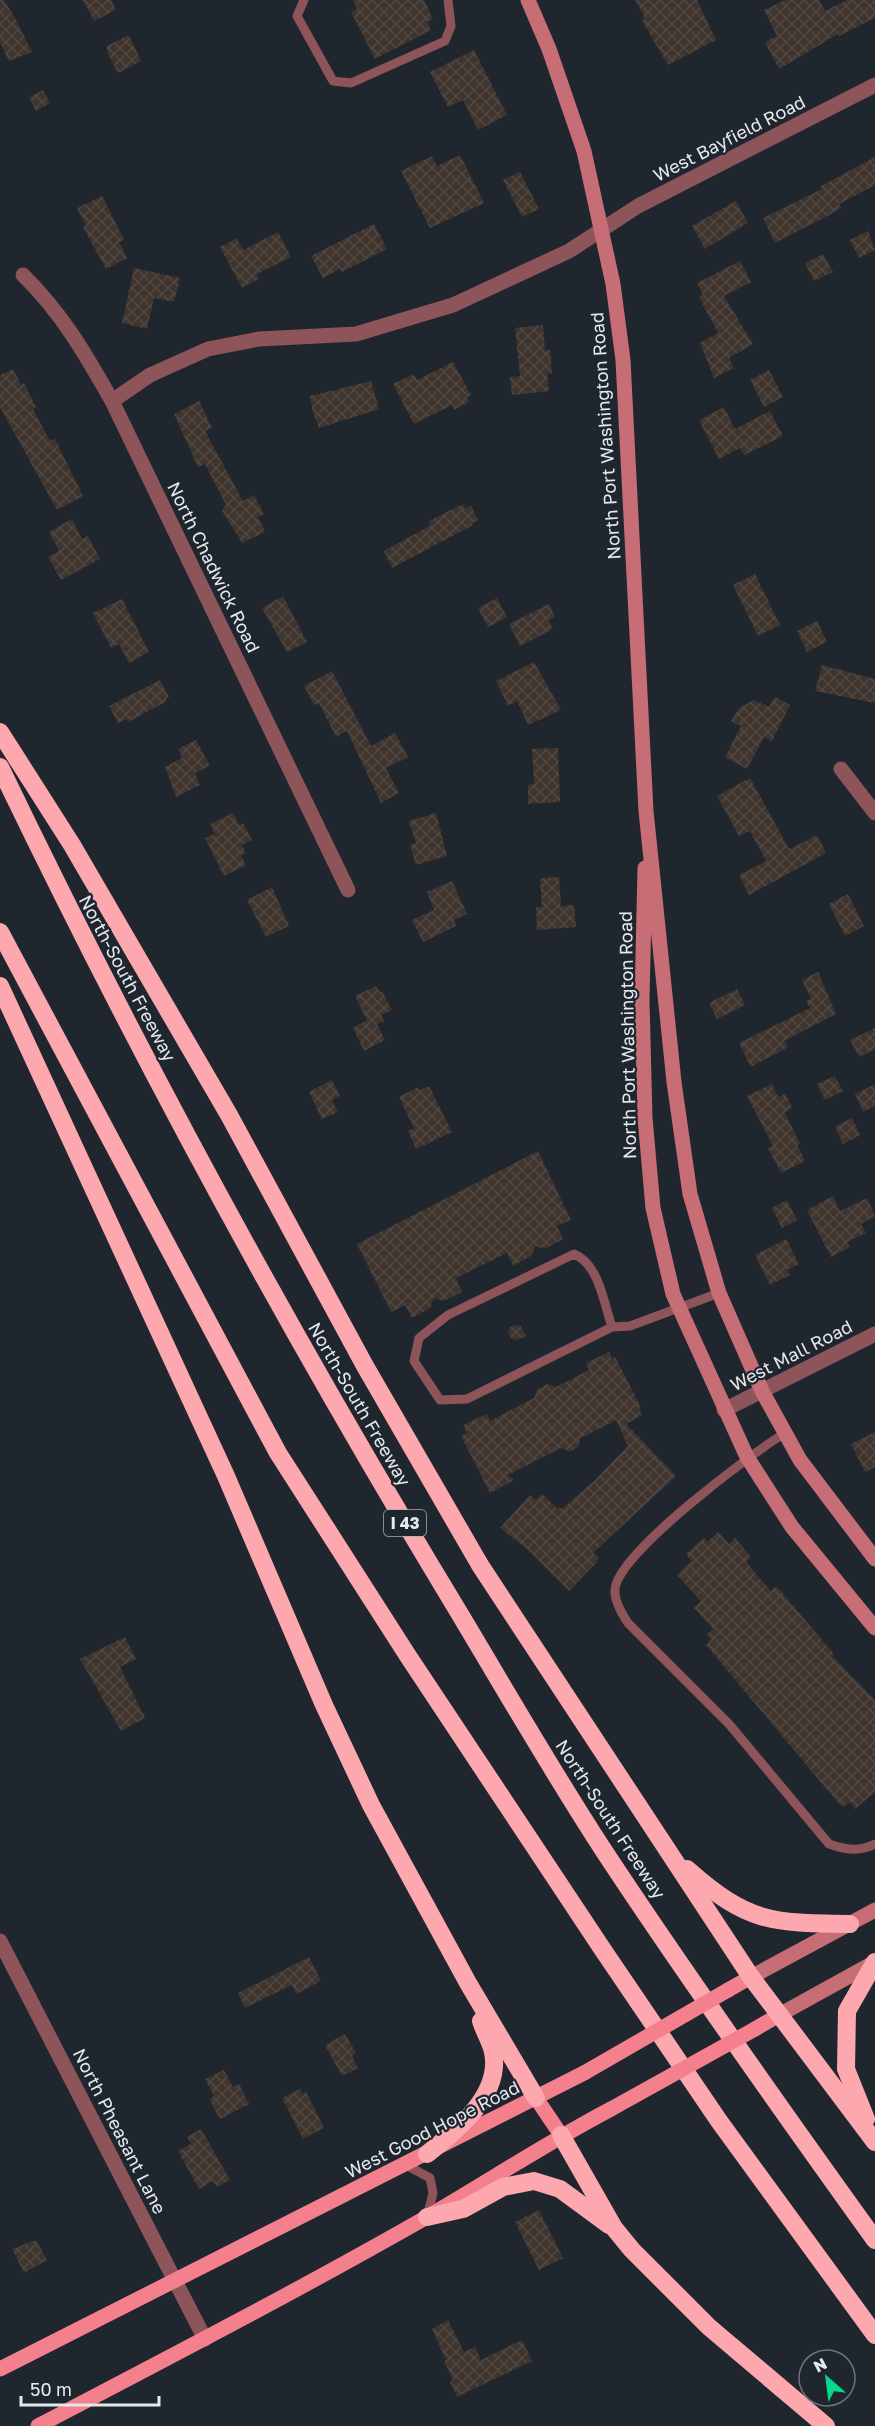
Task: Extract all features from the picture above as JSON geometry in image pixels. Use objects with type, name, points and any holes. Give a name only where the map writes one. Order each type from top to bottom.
[{"type":"highway","points":[[0,732],[72,845],[229,1115],[428,1478],[480,1564],[751,1977],[875,2141]]},
{"type":"highway","name":"North-South Freeway","points":[[0,767],[87,947],[277,1302],[372,1470],[602,1848],[766,2089],[875,2240]]},
{"type":"highway","points":[[0,932],[278,1453],[408,1656],[609,1960],[719,2121],[875,2335]]},
{"type":"highway","points":[[0,986],[226,1476],[324,1705],[371,1805],[468,1983],[536,2098]]},
{"type":"highway","points":[[668,1853],[704,1884],[742,1911],[768,1920],[850,1924]]},
{"type":"highway","points":[[875,1962],[847,2011],[846,2069],[875,2141]]},
{"type":"highway","points":[[427,2154],[464,2122],[486,2093],[494,2074],[493,2052],[468,1983]]},
{"type":"highway","points":[[561,2135],[614,2228]]},
{"type":"highway","points":[[427,2217],[463,2209],[503,2187],[534,2181],[560,2189],[614,2228],[709,2327],[826,2426]]},
{"type":"main road","name":"North Port Washington Road","points":[[528,0],[549,49],[584,151],[603,230],[623,360],[646,811],[663,957],[674,1082],[690,1194],[719,1293],[762,1391],[800,1460],[875,1559]]},
{"type":"main road","name":"North Port Washington Road","points":[[646,811],[642,1000],[645,1118],[654,1208],[673,1294],[747,1457],[792,1527],[875,1628]]},
{"type":"main road","name":"West Good Hope Road","points":[[0,2369],[584,2073],[751,1977],[875,1910]]},
{"type":"main road","points":[[38,2426],[205,2339],[427,2217],[561,2135],[875,1962]]},
{"type":"main road","points":[[536,2098],[561,2135]]},
{"type":"street","name":"West Bayfield Road","points":[[112,402],[150,375],[208,350],[259,339],[356,334],[453,305],[569,251],[638,206],[875,85]]},
{"type":"street","name":"North Chadwick Road","points":[[23,275],[49,300],[75,335],[112,402],[348,890]]},
{"type":"street","points":[[841,769],[875,813]]},
{"type":"street","name":"West Mall Road","points":[[724,1410],[875,1334]]},
{"type":"street","name":"North Pheasant Lane","points":[[0,1941],[205,2339]]},
{"type":"lane","points":[[304,0],[297,16],[333,81],[351,83],[446,40],[451,26],[448,0]]},
{"type":"lane","points":[[612,1327],[594,1274],[584,1258],[574,1254],[448,1315],[419,1338],[414,1361],[440,1400],[467,1399],[612,1327],[630,1326],[719,1293]]},
{"type":"lane","points":[[785,1433],[747,1457],[645,1545],[620,1576],[615,1590],[621,1612],[628,1623],[729,1724],[829,1844],[845,1850],[865,1849],[875,1844]]},
{"type":"lane","points":[[406,2165],[430,2178],[433,2193],[427,2217]]},
{"type":"building","points":[[0,0],[4,0],[14,16],[32,52],[9,61],[0,42]]},
{"type":"building","points":[[83,0],[111,0],[116,10],[94,21]]},
{"type":"building","points":[[353,0],[424,0],[433,19],[427,22],[431,30],[375,59],[351,12],[357,9]]},
{"type":"building","points":[[635,0],[697,0],[716,40],[668,65],[642,21],[643,14]]},
{"type":"building","points":[[785,0],[819,0],[825,11],[847,0],[875,0],[875,18],[839,36],[838,34],[779,69],[765,42],[777,36],[764,10]]},
{"type":"building","points":[[129,35],[141,61],[118,73],[107,52],[107,46]]},
{"type":"building","points":[[474,50],[507,115],[478,130],[463,100],[448,107],[430,72]]},
{"type":"building","points":[[43,90],[50,103],[36,111],[29,97]]},
{"type":"building","points":[[460,155],[484,203],[430,228],[401,171],[432,156],[437,166]]},
{"type":"building","points":[[875,157],[875,185],[839,204],[841,208],[831,214],[775,243],[763,218],[822,189],[821,186]]},
{"type":"building","points":[[520,172],[539,209],[522,217],[503,180]]},
{"type":"building","points":[[102,196],[124,240],[119,242],[127,258],[106,269],[83,227],[86,225],[77,208]]},
{"type":"building","points":[[736,201],[748,223],[705,249],[692,226]]},
{"type":"building","points":[[374,224],[387,249],[342,272],[340,269],[323,278],[311,256]]},
{"type":"building","points":[[868,231],[875,250],[859,258],[850,240]]},
{"type":"building","points":[[278,232],[291,257],[257,274],[259,279],[242,288],[220,247],[237,238],[243,250]]},
{"type":"building","points":[[823,254],[833,272],[814,281],[805,263]]},
{"type":"building","points":[[740,261],[751,282],[724,296],[753,344],[729,358],[734,368],[714,378],[700,343],[718,333],[699,297],[703,295],[697,283]]},
{"type":"building","points":[[134,268],[180,278],[174,302],[154,298],[147,329],[122,323]]},
{"type":"building","points":[[543,325],[545,350],[550,350],[552,373],[547,374],[549,391],[512,395],[510,377],[520,376],[515,328]]},
{"type":"building","points":[[453,362],[471,395],[467,397],[469,402],[454,410],[452,405],[414,424],[393,384],[414,374],[417,380]]},
{"type":"building","points":[[13,369],[21,385],[24,383],[36,407],[33,409],[50,441],[55,439],[83,496],[57,510],[0,407],[0,375]]},
{"type":"building","points":[[769,370],[783,397],[764,407],[750,380]]},
{"type":"building","points":[[371,381],[379,409],[319,428],[310,396]]},
{"type":"building","points":[[199,401],[212,428],[205,431],[243,501],[254,495],[264,514],[258,517],[265,532],[242,543],[222,511],[226,505],[205,464],[198,467],[174,414]]},
{"type":"building","points":[[724,407],[735,429],[770,411],[783,436],[744,455],[740,448],[719,459],[699,420]]},
{"type":"building","points":[[463,504],[465,509],[471,506],[478,520],[472,523],[473,525],[392,568],[384,551],[431,525],[429,521]]},
{"type":"building","points":[[72,519],[82,539],[88,536],[100,559],[61,580],[48,557],[59,551],[49,532]]},
{"type":"building","points":[[755,574],[780,625],[758,636],[733,585]]},
{"type":"building","points":[[283,596],[307,642],[287,652],[262,608]]},
{"type":"building","points":[[497,598],[507,617],[488,627],[478,608]]},
{"type":"building","points":[[122,599],[149,652],[129,663],[119,644],[111,648],[93,613]]},
{"type":"building","points":[[549,604],[555,617],[548,620],[553,629],[520,646],[509,624]]},
{"type":"building","points":[[817,621],[827,642],[807,652],[797,631]]},
{"type":"building","points":[[534,662],[561,710],[528,725],[517,701],[508,706],[496,681]]},
{"type":"building","points":[[822,665],[875,679],[875,703],[815,691]]},
{"type":"building","points":[[332,671],[371,746],[395,733],[408,757],[386,768],[399,793],[381,803],[347,731],[336,737],[319,703],[314,705],[304,686]]},
{"type":"building","points":[[160,680],[169,697],[166,698],[167,701],[128,722],[127,719],[118,723],[109,706]]},
{"type":"building","points":[[775,697],[790,705],[772,741],[764,737],[747,769],[725,757],[741,726],[731,721],[739,708],[754,700],[769,707]]},
{"type":"building","points":[[196,740],[210,766],[195,773],[200,785],[176,797],[165,767],[182,758],[178,749]]},
{"type":"building","points":[[558,748],[560,802],[528,804],[528,785],[534,784],[532,749]]},
{"type":"building","points":[[750,778],[789,849],[817,835],[826,853],[749,895],[739,875],[766,861],[750,831],[739,836],[717,796]]},
{"type":"building","points":[[233,813],[239,825],[243,823],[252,840],[242,845],[246,853],[241,855],[246,865],[224,876],[205,838],[215,834],[210,824]]},
{"type":"building","points":[[436,813],[447,856],[416,865],[410,845],[416,843],[409,821]]},
{"type":"building","points":[[559,877],[561,906],[574,905],[576,927],[537,930],[536,907],[542,907],[540,878]]},
{"type":"building","points":[[452,881],[467,914],[454,920],[456,926],[423,942],[412,920],[434,910],[427,892]]},
{"type":"building","points":[[272,887],[289,926],[266,937],[247,900]]},
{"type":"building","points":[[848,894],[864,926],[845,936],[829,904]]},
{"type":"building","points":[[818,972],[836,1014],[784,1041],[788,1047],[751,1067],[739,1043],[810,1008],[806,1001],[811,999],[802,980]]},
{"type":"building","points":[[376,986],[380,992],[382,991],[392,1010],[381,1015],[384,1021],[377,1024],[385,1040],[364,1051],[353,1028],[367,1020],[355,996]]},
{"type":"building","points":[[737,989],[745,1005],[717,1019],[709,1003]]},
{"type":"building","points":[[875,1028],[875,1049],[859,1057],[850,1040]]},
{"type":"building","points":[[835,1076],[843,1091],[825,1100],[817,1084]]},
{"type":"building","points":[[332,1080],[340,1096],[332,1100],[338,1112],[322,1119],[309,1092]]},
{"type":"building","points":[[772,1084],[778,1097],[785,1094],[792,1107],[785,1113],[800,1144],[797,1145],[805,1161],[781,1173],[768,1148],[773,1146],[747,1096]]},
{"type":"building","points":[[875,1084],[875,1106],[863,1112],[855,1094]]},
{"type":"building","points":[[429,1086],[452,1132],[416,1149],[408,1131],[414,1128],[399,1097],[418,1087],[420,1090]]},
{"type":"building","points":[[852,1118],[860,1135],[843,1144],[835,1127]]},
{"type":"building","points":[[538,1151],[571,1220],[557,1226],[563,1239],[545,1249],[536,1246],[531,1256],[513,1266],[507,1253],[456,1278],[462,1292],[444,1301],[434,1298],[430,1308],[412,1318],[405,1305],[391,1312],[357,1244]]},
{"type":"building","points":[[833,1196],[840,1211],[867,1198],[875,1216],[861,1224],[866,1233],[847,1242],[850,1247],[831,1257],[807,1210]]},
{"type":"building","points":[[787,1200],[797,1220],[782,1228],[772,1208]]},
{"type":"building","points":[[786,1239],[799,1264],[787,1270],[790,1275],[770,1285],[755,1255]]},
{"type":"building","points":[[521,1326],[526,1336],[517,1340],[511,1338],[508,1333],[510,1327]]},
{"type":"building","points":[[609,1352],[612,1359],[615,1357],[641,1407],[639,1408],[642,1415],[626,1424],[676,1476],[593,1553],[598,1558],[597,1562],[569,1591],[527,1549],[500,1528],[530,1495],[536,1500],[542,1494],[558,1509],[559,1507],[562,1509],[594,1481],[628,1446],[616,1420],[581,1438],[578,1447],[570,1452],[561,1448],[508,1475],[514,1480],[490,1493],[461,1436],[467,1433],[463,1425],[487,1414],[490,1421],[534,1398],[537,1390],[547,1384],[556,1387],[589,1370],[586,1363]]},
{"type":"building","points":[[875,1432],[875,1467],[865,1472],[851,1444]]},
{"type":"building","points":[[718,1532],[729,1544],[735,1538],[751,1557],[746,1562],[771,1591],[775,1587],[779,1589],[834,1654],[832,1656],[875,1700],[875,1792],[855,1809],[850,1802],[843,1807],[840,1805],[706,1645],[711,1640],[706,1635],[713,1629],[694,1608],[701,1601],[677,1575],[691,1561],[686,1554],[704,1538],[707,1542]]},
{"type":"building","points":[[125,1637],[136,1659],[120,1667],[145,1718],[121,1731],[80,1659]]},
{"type":"building","points":[[309,1957],[321,1981],[296,1994],[292,1985],[245,2008],[238,1993]]},
{"type":"building","points":[[345,2034],[356,2053],[352,2056],[358,2068],[342,2076],[325,2045]]},
{"type":"building","points":[[224,2070],[233,2087],[239,2084],[249,2104],[220,2119],[209,2099],[214,2096],[205,2079]]},
{"type":"building","points":[[300,2089],[303,2094],[306,2092],[324,2128],[303,2139],[282,2098]]},
{"type":"building","points":[[201,2129],[230,2180],[217,2187],[213,2181],[199,2189],[178,2151],[191,2144],[187,2137]]},
{"type":"building","points":[[539,2210],[563,2258],[539,2270],[515,2222]]},
{"type":"building","points":[[36,2240],[47,2260],[24,2273],[12,2249]]},
{"type":"building","points":[[448,2320],[464,2352],[475,2347],[481,2360],[522,2340],[532,2361],[457,2397],[450,2382],[453,2380],[444,2361],[446,2360],[432,2329]]}]
